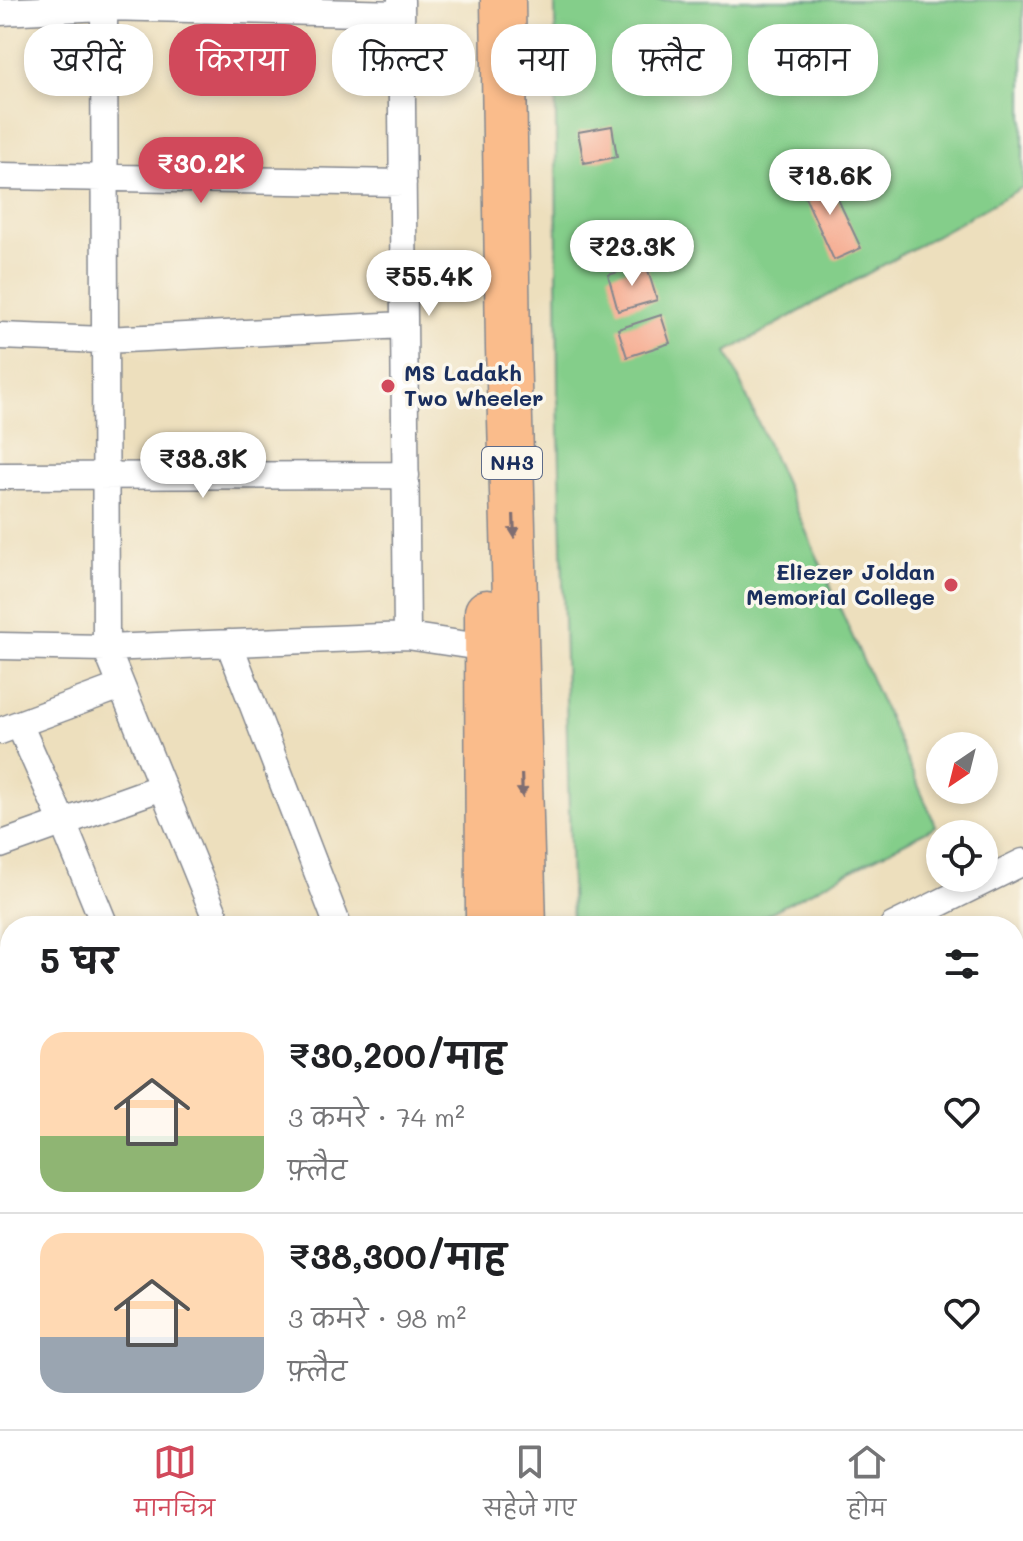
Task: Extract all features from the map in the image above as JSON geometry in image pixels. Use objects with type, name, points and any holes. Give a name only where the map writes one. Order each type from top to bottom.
[{"type":"highway","name":"NH3","points":[[478,0],[488,916]]},
{"type":"highway","name":"NH3","points":[[503,0],[508,347],[524,916]]},
{"type":"street","points":[[0,12],[104,4],[401,7],[407,636]]},
{"type":"street","points":[[104,4],[106,648],[215,916]]},
{"type":"street","points":[[0,176],[403,183]]},
{"type":"street","points":[[0,336],[105,340],[404,325]]},
{"type":"street","points":[[0,476],[406,475]]},
{"type":"street","points":[[0,646],[106,648],[407,636],[487,648]]},
{"type":"street","points":[[229,643],[334,916]]},
{"type":"street","points":[[101,916],[63,823],[9,728],[121,686]]},
{"type":"street","points":[[0,845],[162,787]]},
{"type":"street","points":[[917,916],[1021,872]]},
{"type":"green space","points":[[555,0],[1023,0],[1023,187],[727,352],[933,820],[926,820],[926,831],[764,916],[572,916],[558,393],[556,96],[596,96],[596,24],[555,24]]},
{"type":"building","points":[[612,126],[617,157],[584,163],[578,132]]},
{"type":"building","points":[[826,174],[861,248],[834,260],[800,186]]},
{"type":"building","points":[[646,264],[657,300],[618,311],[608,275]]},
{"type":"building","points":[[661,315],[670,343],[627,357],[618,329]]},
{"type":"place","name":"MS Ladakh Two Wheeler","points":[[388,386]]},
{"type":"place","name":"Eliezer Joldan Memorial College","points":[[951,585]]}]
